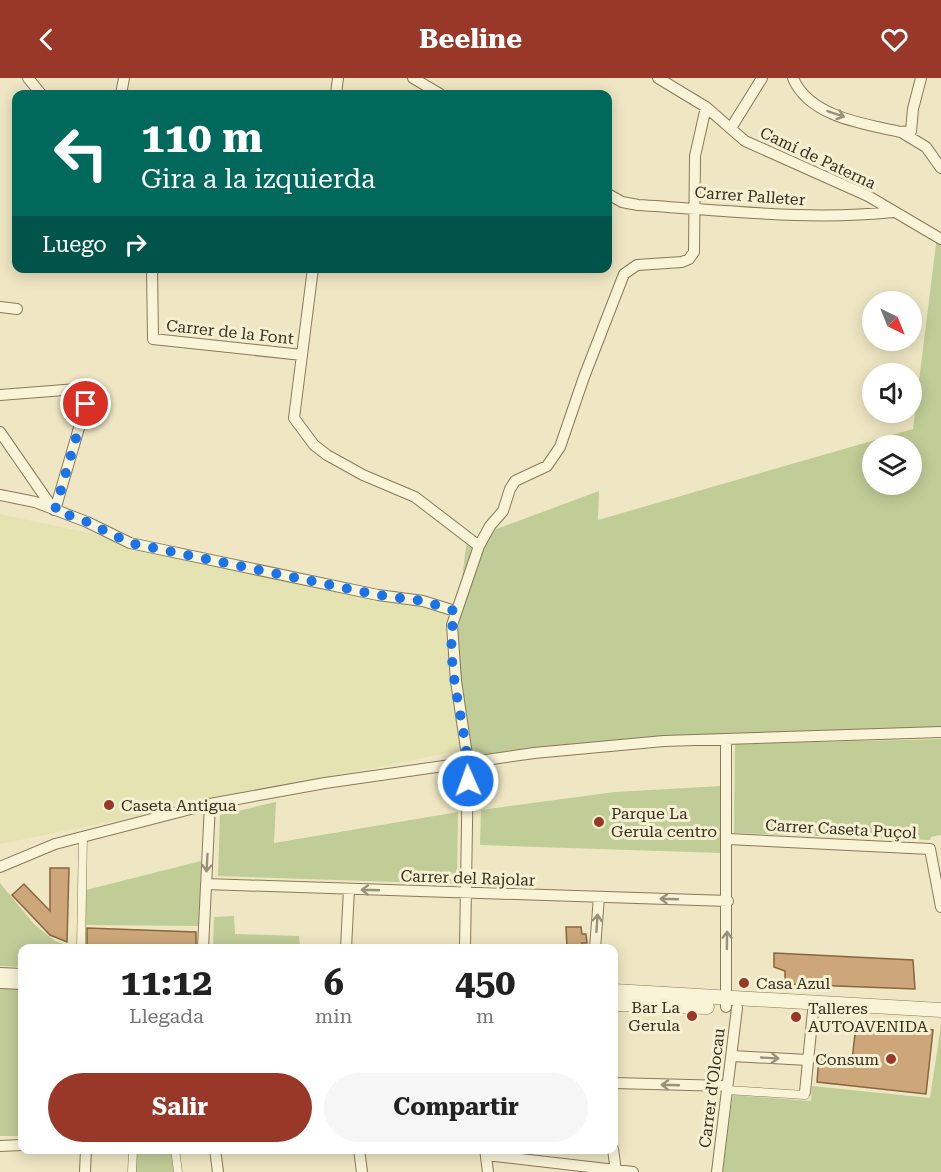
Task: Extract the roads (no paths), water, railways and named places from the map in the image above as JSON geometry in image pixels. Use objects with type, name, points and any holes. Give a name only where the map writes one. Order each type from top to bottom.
[{"type":"street","points":[[27,78],[38,90]]},
{"type":"street","points":[[413,78],[434,90]]},
{"type":"street","name":"Camí de Paterna","points":[[658,78],[706,107],[745,141],[868,196],[941,239]]},
{"type":"street","points":[[731,128],[762,78]]},
{"type":"street","points":[[793,78],[799,92],[826,111],[901,132],[926,147],[941,168]]},
{"type":"street","points":[[901,132],[911,131],[913,109],[921,78]]},
{"type":"street","points":[[465,944],[468,762],[452,648],[452,625],[455,611],[479,546],[490,526],[503,512],[515,481],[539,472],[555,458],[624,274],[637,265],[689,259],[696,244],[695,156],[706,107]]},
{"type":"street","name":"Carrer Palleter","points":[[612,197],[638,205],[758,214],[850,216],[893,212]]},
{"type":"street","name":"Carrer de la Font","points":[[152,273],[153,339],[302,355]]},
{"type":"street","points":[[312,273],[294,418],[314,444],[327,455],[363,475],[415,496],[479,546]]},
{"type":"street","points":[[0,307],[17,309]]},
{"type":"street","points":[[0,395],[76,389],[86,394],[86,404],[55,510]]},
{"type":"street","points":[[0,432],[55,510]]},
{"type":"street","points":[[0,495],[35,502],[87,522],[130,543],[378,595],[423,601],[455,611]]},
{"type":"street","points":[[0,867],[18,857],[83,836],[210,804],[325,783],[468,762],[534,753],[664,741],[941,732]]},
{"type":"street","name":"Carrer d'Olocau","points":[[717,1172],[732,1056],[726,739]]},
{"type":"street","points":[[203,944],[210,804]]},
{"type":"street","points":[[81,944],[83,836]]},
{"type":"street","name":"Carrer Caseta Puçol","points":[[728,839],[930,849],[941,907]]},
{"type":"street","name":"Carrer del Rajolar","points":[[206,884],[728,901]]},
{"type":"street","points":[[346,944],[349,889]]},
{"type":"street","points":[[595,944],[599,897]]},
{"type":"street","points":[[0,973],[18,974]]},
{"type":"street","points":[[0,983],[18,984]]},
{"type":"street","points":[[618,991],[813,1011],[941,1018]]},
{"type":"street","points":[[618,1004],[730,1004],[941,1010]]},
{"type":"street","points":[[618,1083],[727,1088],[805,1095],[813,1011]]},
{"type":"street","points":[[732,1056],[808,1060]]},
{"type":"street","points":[[0,1146],[18,1145]]},
{"type":"street","points":[[86,1154],[86,1172]]},
{"type":"street","points":[[132,1172],[133,1154]]},
{"type":"street","points":[[176,1154],[178,1172]]},
{"type":"street","points":[[216,1154],[218,1172]]},
{"type":"street","points":[[360,1154],[362,1172]]},
{"type":"street","points":[[486,1154],[488,1172]]},
{"type":"street","points":[[500,1154],[633,1172]]},
{"type":"street","points":[[614,1154],[616,1171]]},
{"type":"place","name":"Caseta Antigua","points":[[109,805]]},
{"type":"place","name":"Parque La Gerula centro","points":[[599,822]]},
{"type":"place","name":"Casa Azul","points":[[744,983]]},
{"type":"place","name":"Bar La Gerula","points":[[692,1016]]},
{"type":"place","name":"Talleres AUTOAVENIDA","points":[[796,1017]]},
{"type":"place","name":"Consum","points":[[891,1059]]}]
